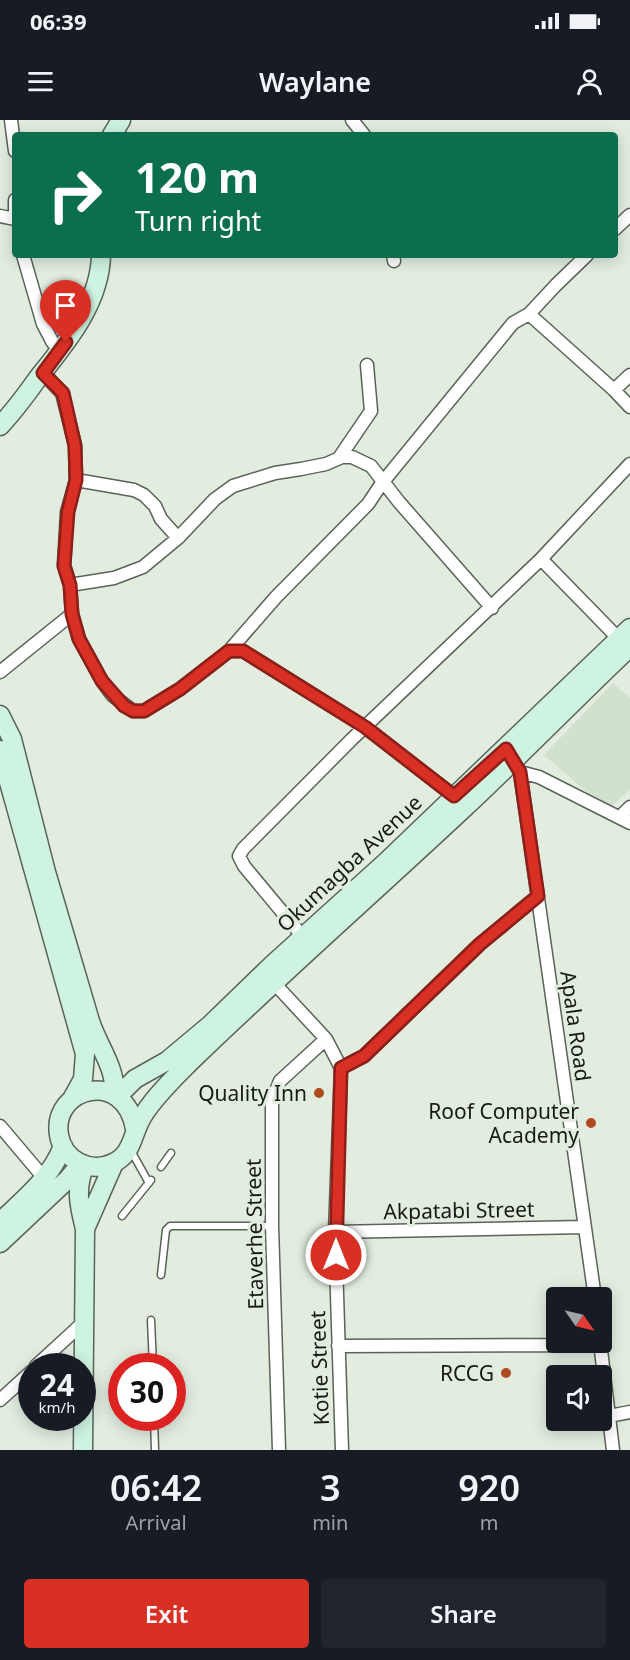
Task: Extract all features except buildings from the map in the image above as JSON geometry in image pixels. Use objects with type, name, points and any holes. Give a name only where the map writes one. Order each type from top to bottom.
[{"type":"main road","points":[[0,408],[72,318],[82,298],[92,258]]},
{"type":"main road","points":[[0,426],[66,342],[87,308],[98,281],[101,258]]},
{"type":"main road","name":"Okumagba Avenue","points":[[135,1129],[144,1113],[188,1064],[513,761],[626,638]]},
{"type":"main road","points":[[0,715],[12,738],[46,872],[95,1038],[113,1075],[116,1095]]},
{"type":"main road","points":[[0,750],[85,1054],[83,1079],[63,1111],[59,1122],[59,1134],[67,1153],[83,1164],[105,1166],[114,1163],[130,1149],[135,1129],[130,1110],[116,1095],[96,1090],[70,1101]]},
{"type":"main road","name":"Okumagba Avenue","points":[[116,1095],[135,1079],[185,1047],[386,862],[454,796],[513,761]]},
{"type":"main road","points":[[0,1243],[50,1184],[54,1165],[63,1146]]},
{"type":"main road","points":[[85,1229],[114,1163]]},
{"type":"main road","points":[[0,1222],[50,1184],[83,1164]]},
{"type":"main road","points":[[83,1164],[79,1180],[80,1210],[85,1229],[83,1450]]},
{"type":"street","points":[[351,120],[361,132]]},
{"type":"street","points":[[618,226],[630,215]]},
{"type":"street","points":[[24,258],[43,324],[53,343]]},
{"type":"street","points":[[43,373],[63,393],[75,446],[76,480],[68,512],[64,566],[70,585],[72,614],[79,639],[112,695],[133,711],[144,711],[180,689],[229,651],[276,597],[368,504],[382,483],[458,388],[513,323],[529,314],[584,258]]},
{"type":"street","points":[[529,314],[630,407]]},
{"type":"street","points":[[339,458],[371,411],[367,365]]},
{"type":"street","points":[[614,390],[630,375]]},
{"type":"street","points":[[70,585],[114,578],[143,567],[178,538],[215,499],[232,486],[274,473],[301,470],[326,464],[339,458],[352,457],[371,466],[382,483],[492,608]]},
{"type":"street","points":[[303,937],[244,866],[239,856],[243,849],[365,727],[492,608],[630,464]]},
{"type":"street","points":[[76,480],[134,490],[144,495],[155,506],[161,519],[178,538]]},
{"type":"street","points":[[541,559],[626,638]]},
{"type":"street","points":[[0,672],[72,614]]},
{"type":"street","points":[[229,651],[243,651],[365,727],[454,796]]},
{"type":"street","points":[[513,761],[538,777],[625,820],[630,807]]},
{"type":"street","name":"Apala Road","points":[[513,761],[538,896],[593,1287]]},
{"type":"street","points":[[341,1068],[364,1056],[480,944],[538,896]]},
{"type":"street","name":"Kotie Street","points":[[275,984],[326,1039],[341,1068],[335,1232],[342,1450]]},
{"type":"street","name":"Etaverhe Street","points":[[279,1450],[272,1226],[272,1101],[280,1081],[326,1039]]},
{"type":"street","points":[[0,1126],[50,1184]]},
{"type":"street","name":"Akpatabi Street","points":[[335,1232],[584,1227]]},
{"type":"street","points":[[50,1353],[85,1321]]},
{"type":"street","points":[[338,1346],[546,1344]]},
{"type":"street","points":[[0,1400],[18,1384]]},
{"type":"street","points":[[612,1415],[630,1412]]},
{"type":"street","points":[[611,1431],[614,1450]]},
{"type":"lane","points":[[122,1216],[150,1181],[130,1149]]},
{"type":"lane","points":[[161,1167],[171,1153]]},
{"type":"lane","points":[[161,1275],[166,1230],[170,1226],[272,1226]]},
{"type":"lane","points":[[151,1320],[152,1353]]},
{"type":"lane","points":[[154,1431],[155,1450]]},
{"type":"shaded area","points":[[613,683],[630,698],[630,789],[608,810],[544,755]]},
{"type":"place","name":"Quality Inn","points":[[319,1093]]},
{"type":"place","name":"Roof Computer Academy","points":[[591,1123]]},
{"type":"place","name":"RCCG","points":[[506,1373]]},
{"type":"route","points":[[66,342],[43,373],[63,393],[75,446],[76,480],[68,512],[64,566],[70,585],[72,614],[79,639],[94,668],[112,695],[133,711],[144,711],[180,689],[229,651],[243,651],[365,727],[454,796],[506,749],[520,772],[538,896],[480,944],[364,1056],[341,1068],[336,1255]]}]
